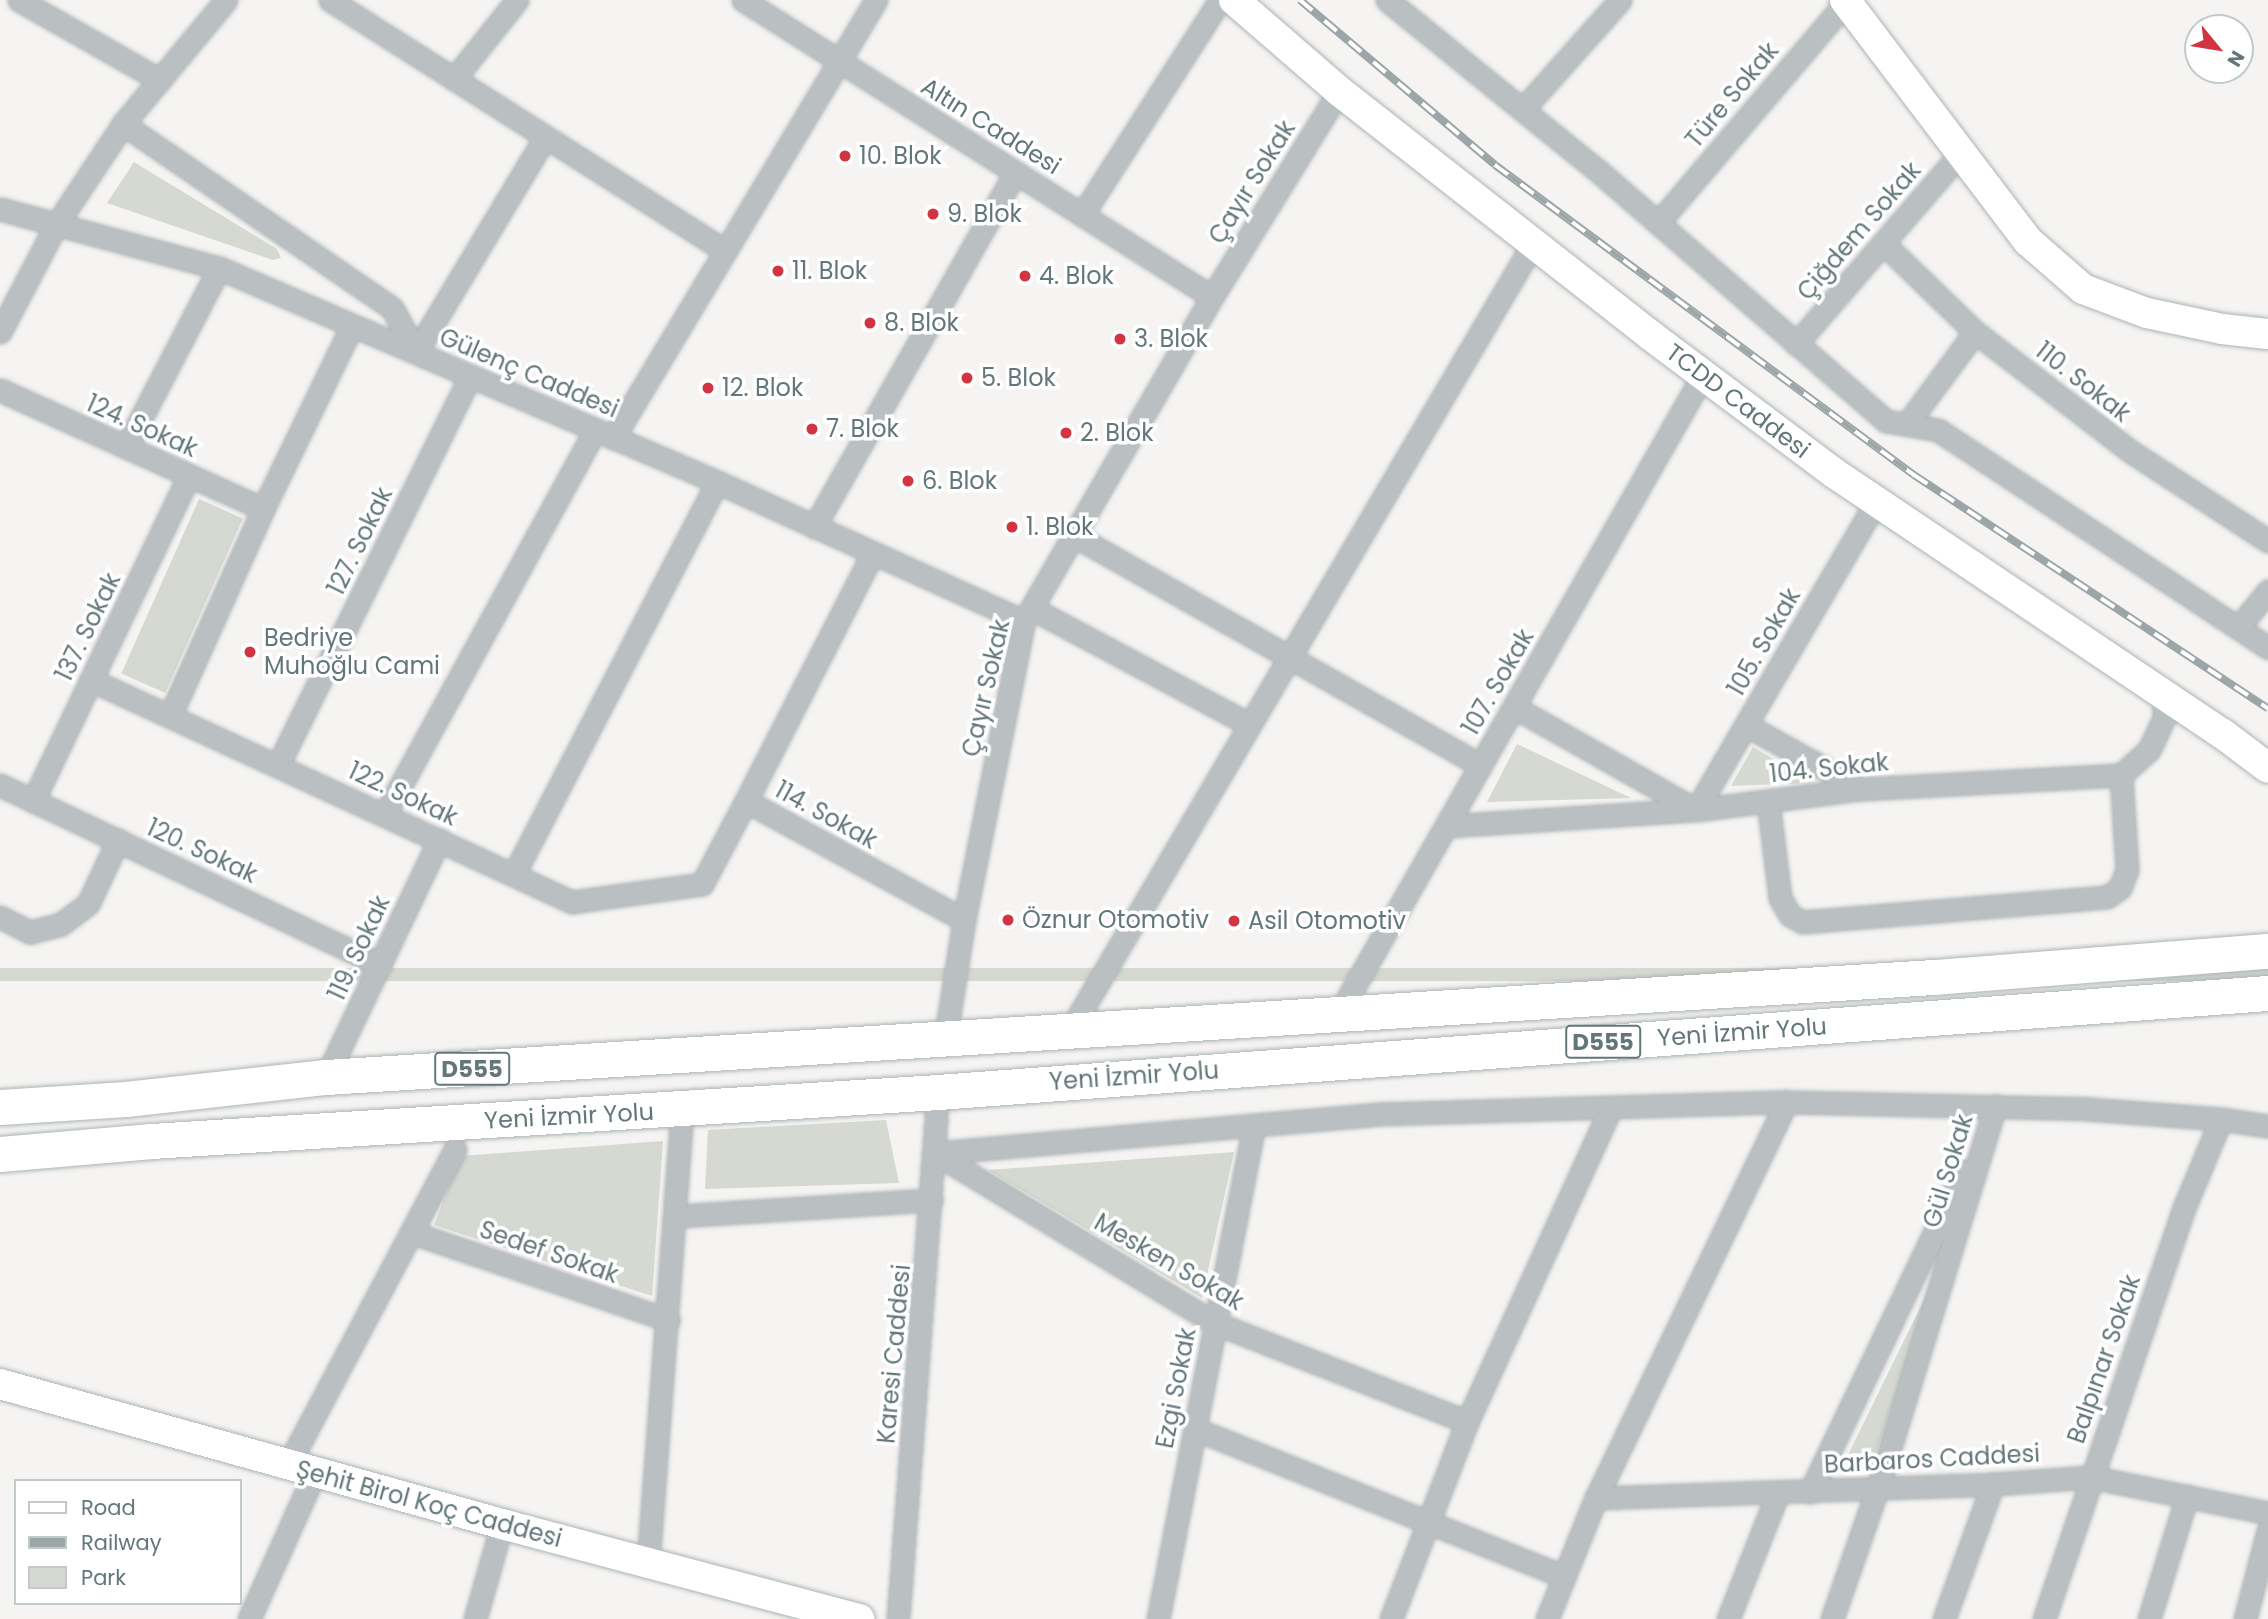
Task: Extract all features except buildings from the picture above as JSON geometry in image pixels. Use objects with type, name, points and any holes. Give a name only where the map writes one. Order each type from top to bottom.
[{"type":"highway","name":"Yeni İzmir Yolu","points":[[0,1107],[126,1099],[327,1077],[1338,1016],[1934,977],[2268,951]]},
{"type":"highway","name":"Yeni İzmir Yolu","points":[[0,1154],[151,1141],[939,1092],[2268,993]]},
{"type":"main road","name":"TCDD Caddesi","points":[[1234,0],[1339,91],[1703,375],[1876,502],[2268,768]]},
{"type":"main road","points":[[1846,1],[2028,241],[2083,289],[2147,313],[2222,329],[2268,334]]},
{"type":"main road","name":"Şehit Birol Koç Caddesi","points":[[0,1384],[648,1564],[860,1619]]},
{"type":"street","points":[[19,0],[160,80]]},
{"type":"street","points":[[0,332],[56,225],[123,124],[226,0]]},
{"type":"street","points":[[330,0],[725,251]]},
{"type":"street","points":[[454,79],[517,0]]},
{"type":"street","name":"Altın Caddesi","points":[[743,0],[1212,297]]},
{"type":"street","points":[[385,814],[604,434],[725,251],[876,0]]},
{"type":"street","points":[[1082,215],[1220,0]]},
{"type":"street","points":[[1387,0],[1523,109],[1886,421],[1938,430],[2268,648]]},
{"type":"street","points":[[1523,109],[1620,0]]},
{"type":"street","name":"Türe Sokak","points":[[1658,223],[1846,1]]},
{"type":"street","name":"Çayır Sokak","points":[[945,1040],[964,919],[1029,615],[1212,297],[1339,91]]},
{"type":"street","points":[[123,124],[392,308],[416,352]]},
{"type":"street","points":[[416,352],[545,137]]},
{"type":"street","name":"Çiğdem Sokak","points":[[1796,344],[1961,153]]},
{"type":"street","points":[[814,527],[1015,173]]},
{"type":"street","name":"Gülenç Caddesi","points":[[0,209],[219,268],[718,482],[872,555],[1029,615],[1250,725]]},
{"type":"street","points":[[1069,1032],[1534,242]]},
{"type":"street","name":"110. Sokak","points":[[1883,243],[1975,332],[2130,452],[2268,541]]},
{"type":"street","points":[[126,447],[219,268]]},
{"type":"street","points":[[170,716],[263,509],[352,326]]},
{"type":"street","points":[[1907,424],[1975,332]]},
{"type":"street","name":"107. Sokak","points":[[1338,1016],[1703,375]]},
{"type":"street","name":"127. Sokak","points":[[278,765],[470,377]]},
{"type":"street","name":"124. Sokak","points":[[0,390],[263,509]]},
{"type":"street","name":"137. Sokak","points":[[33,801],[189,476]]},
{"type":"street","points":[[514,874],[718,482]]},
{"type":"street","name":"105. Sokak","points":[[1696,810],[1876,502]]},
{"type":"street","points":[[1075,536],[1480,765]]},
{"type":"street","points":[[747,802],[872,555]]},
{"type":"street","points":[[2238,628],[2268,591]]},
{"type":"street","name":"122. Sokak","points":[[91,680],[572,902],[702,884]]},
{"type":"street","points":[[1768,801],[1780,898],[1790,915],[1802,922],[2107,897],[2120,888],[2127,870],[2121,775],[2148,750],[2165,716],[2162,694]]},
{"type":"street","points":[[1514,707],[1696,810]]},
{"type":"street","points":[[1746,725],[1861,789]]},
{"type":"street","name":"104. Sokak","points":[[1446,826],[1696,810],[1861,789],[2121,775]]},
{"type":"street","name":"120. Sokak","points":[[0,785],[381,965]]},
{"type":"street","name":"114. Sokak","points":[[702,884],[747,802],[964,919]]},
{"type":"street","points":[[0,917],[30,932],[61,924],[88,904],[118,840]]},
{"type":"street","name":"119. Sokak","points":[[327,1077],[439,840]]},
{"type":"street","name":"Karesi Caddesi","points":[[898,1619],[939,1092]]},
{"type":"street","points":[[935,1153],[1378,1114],[1610,1110],[1787,1102],[2087,1109],[2221,1119],[2268,1126]]},
{"type":"street","points":[[1547,1619],[1596,1499],[1787,1102]]},
{"type":"street","name":"Gül Sokak","points":[[1832,1619],[1878,1487],[1995,1106]]},
{"type":"street","name":"Gül Sokak","points":[[1811,1492],[1995,1106]]},
{"type":"street","points":[[648,1564],[669,1320],[682,1109]]},
{"type":"street","points":[[1391,1619],[1427,1519],[1467,1422],[1610,1110]]},
{"type":"street","name":"Balpınar Sokak","points":[[2044,1619],[2184,1208],[2221,1119]]},
{"type":"street","name":"Ezgi Sokak","points":[[1158,1619],[1254,1125]]},
{"type":"street","points":[[250,1619],[302,1469],[455,1150]]},
{"type":"street","name":"Mesken Sokak","points":[[935,1153],[1215,1323],[1467,1422]]},
{"type":"street","points":[[676,1216],[932,1200]]},
{"type":"street","name":"Sedef Sokak","points":[[413,1233],[669,1320]]},
{"type":"street","points":[[1195,1429],[1427,1519],[1563,1576]]},
{"type":"street","name":"Barbaros Caddesi","points":[[1596,1499],[1993,1484],[2091,1477],[2268,1513]]},
{"type":"street","points":[[1944,1619],[1993,1484]]},
{"type":"street","points":[[1728,1619],[1778,1493]]},
{"type":"street","points":[[2149,1619],[2187,1496]]},
{"type":"street","points":[[475,1619],[502,1524]]},
{"type":"street","points":[[2245,1619],[2268,1531]]},
{"type":"green space","points":[[134,162],[277,249],[281,258],[273,260],[107,203]]},
{"type":"green space","points":[[199,499],[243,519],[165,693],[121,673]]},
{"type":"green space","points":[[1517,744],[1631,798],[1487,802]]},
{"type":"green space","points":[[1753,747],[1814,783],[1731,786]]},
{"type":"green space","points":[[0,968],[2268,968],[2268,981],[0,981]]},
{"type":"green space","points":[[886,1120],[899,1183],[705,1189],[708,1130]]},
{"type":"green space","points":[[663,1141],[652,1296],[434,1225],[461,1156]]},
{"type":"green space","points":[[1234,1152],[1202,1298],[988,1170]]},
{"type":"green space","points":[[1942,1263],[1870,1469],[1844,1463]]},
{"type":"railway","points":[[1300,0],[1495,165],[1914,475],[2268,708]]},
{"type":"place","name":"10. Blok","points":[[845,156]]},
{"type":"place","name":"9. Blok","points":[[933,214]]},
{"type":"place","name":"11. Blok","points":[[778,271]]},
{"type":"place","name":"4. Blok","points":[[1025,276]]},
{"type":"place","name":"8. Blok","points":[[870,323]]},
{"type":"place","name":"3. Blok","points":[[1120,339]]},
{"type":"place","name":"5. Blok","points":[[967,378]]},
{"type":"place","name":"12. Blok","points":[[708,388]]},
{"type":"place","name":"7. Blok","points":[[812,429]]},
{"type":"place","name":"2. Blok","points":[[1066,433]]},
{"type":"place","name":"6. Blok","points":[[908,481]]},
{"type":"place","name":"1. Blok","points":[[1012,527]]},
{"type":"place","name":"Bedriye Muhoğlu Cami","points":[[250,652]]},
{"type":"place","name":"Öznur Otomotiv","points":[[1008,920]]},
{"type":"place","name":"Asil Otomotiv","points":[[1234,921]]}]
